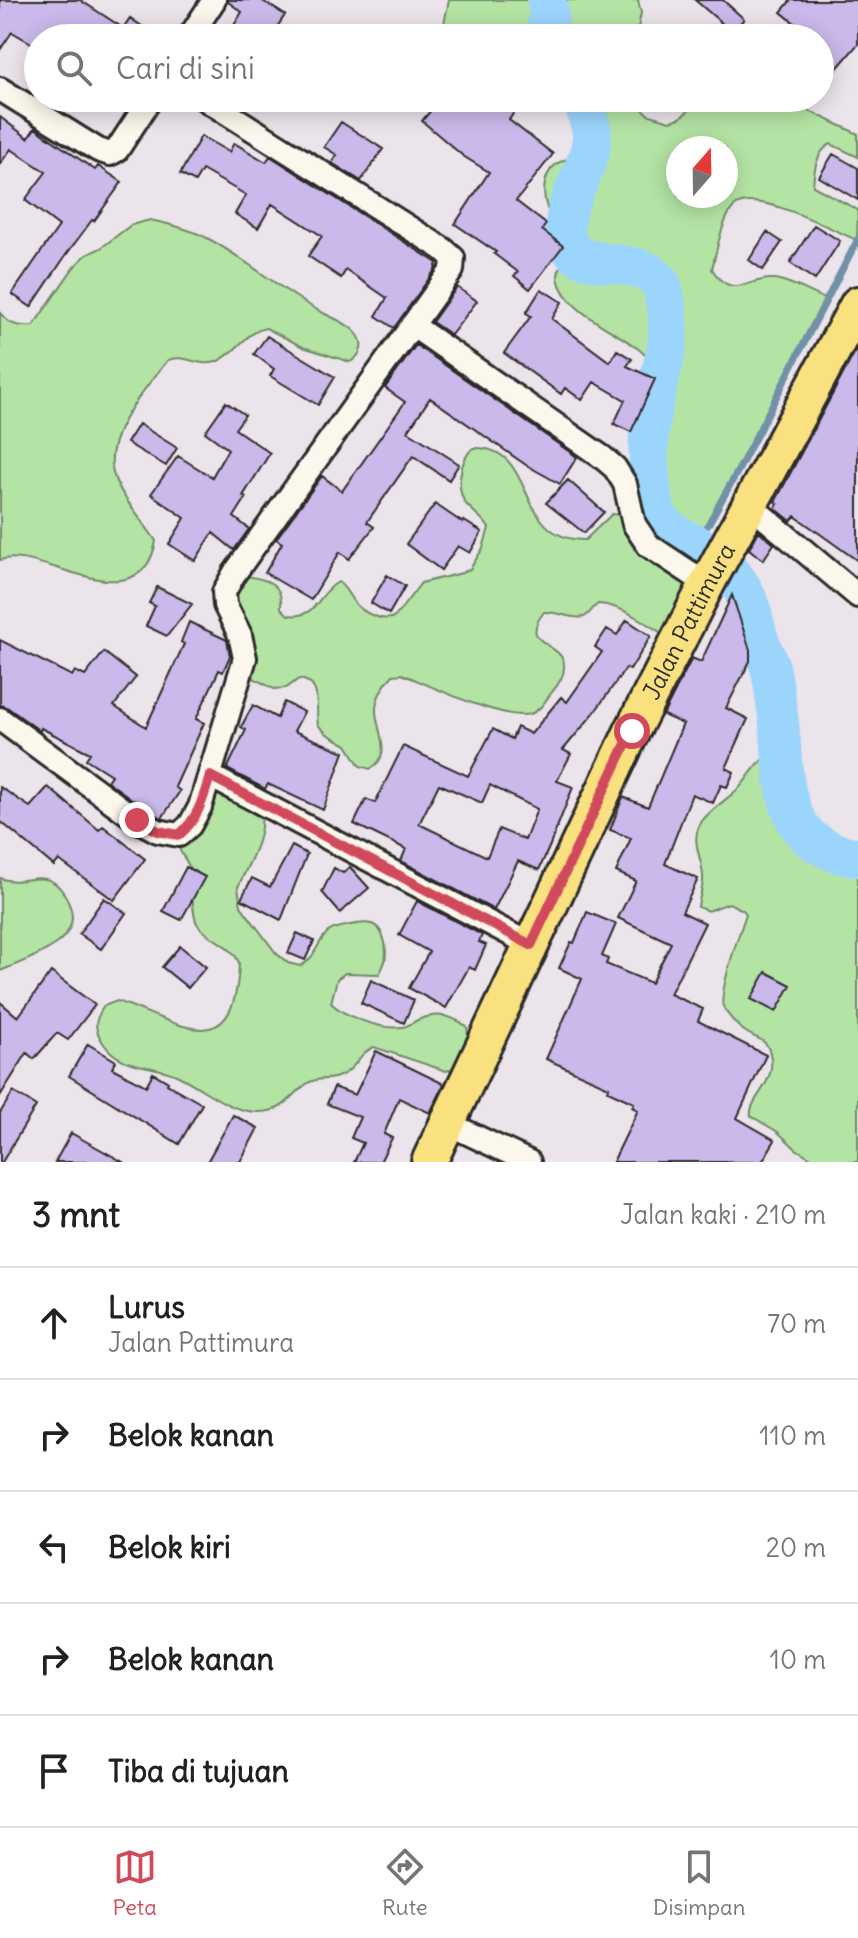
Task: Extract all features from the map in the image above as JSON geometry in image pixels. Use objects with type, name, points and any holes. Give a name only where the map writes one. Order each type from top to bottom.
[{"type":"main road","name":"Jalan Pattimura","points":[[429,1162],[632,731],[729,542],[858,304]]},
{"type":"street","points":[[198,24],[214,0]]},
{"type":"street","points":[[0,89],[24,104]]},
{"type":"street","points":[[37,112],[98,150],[110,154],[117,150],[142,112]]},
{"type":"street","points":[[0,719],[137,820],[158,831],[179,835],[190,825],[200,807],[245,658],[240,635],[225,605],[224,592],[452,270],[453,258],[443,249],[225,112]]},
{"type":"street","points":[[412,325],[615,468],[625,484],[634,524],[648,545],[710,578]]},
{"type":"street","points":[[748,507],[758,512],[858,596]]},
{"type":"street","points":[[210,776],[531,945]]},
{"type":"street","points":[[447,1123],[529,1162]]},
{"type":"green space","points":[[449,0],[638,0],[641,13],[639,24],[444,24]]},
{"type":"green space","points":[[586,112],[645,112],[670,121],[687,112],[812,112],[858,134],[858,157],[831,144],[822,151],[815,168],[813,186],[858,210],[857,240],[777,207],[746,202],[738,205],[738,136],[666,136],[666,208],[733,208],[724,226],[712,269],[719,279],[734,286],[765,279],[781,280],[827,300],[696,546],[664,526],[651,494],[649,453],[662,377],[642,352],[581,311],[562,290],[558,278],[572,250],[546,205],[545,185],[554,166],[571,159],[588,160],[593,135]]},
{"type":"green space","points":[[150,220],[195,232],[224,248],[294,296],[352,329],[361,341],[360,351],[350,362],[303,347],[266,328],[252,334],[231,353],[212,363],[181,358],[168,360],[127,415],[113,448],[115,479],[156,541],[147,565],[131,577],[111,580],[18,559],[0,560],[0,312],[14,324],[33,326],[74,267],[86,255],[101,248],[131,225]]},
{"type":"green space","points":[[473,448],[494,451],[508,461],[535,510],[546,525],[562,536],[585,540],[612,514],[623,515],[707,584],[677,643],[639,619],[608,605],[598,604],[586,616],[579,618],[544,612],[535,631],[561,657],[564,669],[559,683],[545,702],[530,714],[502,712],[402,674],[393,675],[376,704],[383,749],[381,757],[370,769],[360,766],[347,745],[318,725],[312,685],[299,679],[286,688],[274,689],[255,679],[242,665],[225,605],[234,574],[274,585],[281,598],[281,608],[288,615],[305,613],[338,582],[367,613],[384,618],[395,617],[421,583],[470,569],[483,548],[489,528],[466,504],[460,483],[462,467]]},
{"type":"green space","points":[[770,755],[783,758],[793,810],[810,837],[838,854],[858,857],[858,1162],[818,1162],[751,1116],[751,1109],[770,1073],[770,1053],[763,1041],[743,1030],[723,1006],[724,988],[746,914],[729,903],[708,911],[698,907],[703,880],[696,841],[698,828],[706,816],[740,787],[757,765]]},
{"type":"green space","points":[[210,776],[260,802],[260,836],[238,887],[241,906],[276,953],[288,963],[300,966],[309,960],[330,931],[360,923],[376,926],[383,935],[386,947],[379,974],[345,973],[337,979],[331,1003],[354,1018],[384,1026],[404,1027],[433,1016],[456,1020],[467,1027],[469,1042],[456,1068],[446,1071],[374,1047],[343,1075],[308,1083],[281,1107],[256,1112],[231,1106],[174,1074],[118,1057],[104,1044],[97,1029],[98,1016],[104,1006],[117,1001],[182,1026],[200,1029],[215,1026],[227,1016],[235,995],[239,963],[226,946],[198,925],[190,870],[178,846]]},
{"type":"green space","points":[[0,878],[13,881],[38,878],[53,882],[66,897],[72,917],[69,929],[51,948],[0,971]]},
{"type":"building","points":[[0,0],[80,0],[117,24],[24,24],[24,39],[12,32],[0,50]]},
{"type":"building","points":[[261,0],[285,15],[279,24],[235,24],[242,12],[228,2]]},
{"type":"building","points":[[695,0],[723,0],[744,19],[739,24],[723,24]]},
{"type":"building","points":[[791,0],[858,0],[858,44],[834,72],[834,24],[796,24],[781,12]]},
{"type":"building","points":[[429,112],[514,112],[509,120],[553,154],[516,201],[546,224],[542,230],[563,246],[530,289],[514,276],[518,272],[494,254],[496,252],[455,224],[489,172],[463,156],[422,121]]},
{"type":"building","points":[[0,117],[28,138],[35,128],[95,170],[98,166],[122,182],[31,307],[12,294],[59,226],[25,200],[46,172],[11,149],[0,164]]},
{"type":"building","points":[[341,122],[383,149],[361,181],[332,163],[337,155],[324,147]]},
{"type":"building","points":[[201,136],[229,152],[234,143],[266,162],[270,156],[437,263],[394,328],[376,316],[387,298],[346,270],[341,278],[308,256],[322,236],[272,204],[258,228],[235,214],[246,195],[202,170],[195,182],[180,174]]},
{"type":"building","points":[[833,154],[858,168],[858,200],[819,177]]},
{"type":"building","points":[[814,225],[840,241],[815,280],[790,263]]},
{"type":"building","points":[[767,232],[782,242],[763,270],[749,260]]},
{"type":"building","points":[[457,287],[477,301],[451,335],[432,322]]},
{"type":"building","points":[[541,289],[562,302],[552,319],[610,362],[617,350],[632,359],[627,366],[655,379],[631,432],[614,424],[625,400],[594,382],[582,400],[565,388],[561,394],[504,353],[531,316],[526,313]]},
{"type":"building","points":[[267,336],[335,377],[318,405],[270,376],[274,369],[254,354]]},
{"type":"building","points":[[416,345],[577,457],[560,484],[526,465],[430,398],[408,431],[459,464],[449,480],[413,456],[367,522],[374,527],[349,559],[340,552],[311,600],[265,573],[282,543],[276,539],[322,476],[342,491],[405,402],[385,388]]},
{"type":"building","points":[[858,346],[858,561],[795,516],[791,521],[775,508],[778,504],[775,502]]},
{"type":"building","points":[[226,402],[245,415],[235,429],[270,453],[243,496],[246,498],[234,517],[249,529],[234,550],[213,533],[195,561],[169,544],[185,518],[151,494],[178,456],[212,477],[228,449],[205,432]]},
{"type":"building","points":[[139,424],[177,448],[166,466],[127,443]]},
{"type":"building","points":[[568,480],[604,512],[584,533],[546,503]]},
{"type":"building","points":[[435,504],[482,532],[470,553],[458,546],[441,570],[406,544]]},
{"type":"building","points":[[759,531],[774,544],[763,560],[749,549]]},
{"type":"building","points":[[387,575],[405,586],[389,614],[371,603]]},
{"type":"building","points":[[157,587],[192,604],[167,636],[146,626],[155,606],[149,603]]},
{"type":"building","points":[[732,595],[750,650],[750,661],[726,708],[748,719],[726,768],[734,772],[727,787],[721,785],[713,803],[692,794],[665,864],[698,879],[682,912],[705,923],[670,994],[703,1009],[698,1021],[766,1055],[737,1118],[775,1140],[762,1162],[613,1162],[638,1110],[632,1107],[634,1103],[608,1091],[609,1087],[546,1059],[582,979],[559,968],[587,912],[616,924],[602,956],[608,959],[606,964],[651,983],[671,943],[618,918],[636,881],[616,872],[631,838],[610,830],[623,797],[648,807],[683,724],[663,715],[692,658],[701,662]]},
{"type":"building","points":[[627,620],[651,636],[630,670],[626,668],[563,750],[571,754],[557,781],[573,787],[550,845],[539,870],[518,861],[494,910],[401,861],[406,849],[354,824],[366,799],[375,803],[403,746],[468,776],[493,729],[512,739],[517,727],[531,734],[561,697],[567,702],[602,652],[595,647],[607,629],[617,635]],"holes":[[[439,784],[482,803],[490,785],[537,809],[525,840],[499,829],[487,857],[419,824]]]},
{"type":"building","points":[[189,622],[227,640],[230,656],[223,672],[219,670],[196,719],[204,723],[175,787],[180,791],[162,818],[107,781],[111,775],[86,759],[90,753],[41,728],[40,731],[0,705],[0,640],[72,676],[75,671],[85,676],[104,652],[136,677],[114,706],[146,727],[184,644],[181,642]]},
{"type":"building","points":[[284,702],[304,712],[294,731],[344,752],[323,810],[268,784],[265,789],[227,769],[246,730],[241,727],[253,705],[277,718]]},
{"type":"building","points":[[0,787],[30,807],[48,787],[99,830],[103,826],[145,859],[114,900],[59,860],[54,866],[0,821]]},
{"type":"building","points":[[292,846],[307,854],[281,920],[241,899],[252,878],[270,887]]},
{"type":"building","points":[[186,867],[205,877],[181,920],[163,911]]},
{"type":"building","points":[[350,867],[369,888],[340,913],[322,892],[334,868],[343,873]]},
{"type":"building","points":[[104,898],[126,913],[101,949],[79,934]]},
{"type":"building","points":[[417,901],[482,935],[479,942],[486,945],[475,970],[469,967],[446,1008],[409,988],[429,952],[399,935]]},
{"type":"building","points":[[297,933],[314,941],[305,960],[288,953]]},
{"type":"building","points":[[180,946],[206,967],[188,988],[162,967]]},
{"type":"building","points":[[51,972],[95,1005],[68,1040],[57,1033],[34,1059],[27,1053],[0,1096],[0,1002],[18,1017]]},
{"type":"building","points":[[766,972],[791,985],[776,1012],[751,999]]},
{"type":"building","points":[[371,980],[414,1000],[404,1023],[361,1003]]},
{"type":"building","points":[[88,1044],[116,1061],[112,1068],[146,1086],[153,1073],[202,1104],[179,1144],[69,1076]]},
{"type":"building","points":[[376,1051],[444,1084],[430,1113],[399,1098],[384,1134],[392,1138],[380,1162],[354,1162],[363,1143],[351,1138],[360,1117],[327,1104],[334,1087],[355,1095]]},
{"type":"building","points":[[13,1092],[36,1106],[0,1162],[0,1113]]},
{"type":"building","points":[[233,1115],[258,1128],[240,1162],[207,1162]]},
{"type":"building","points":[[71,1133],[123,1162],[55,1162]]},
{"type":"waterway","points":[[547,0],[547,24]]},
{"type":"waterway","points":[[586,112],[592,139],[590,152],[567,212],[566,237],[571,249],[581,257],[640,268],[652,275],[662,286],[666,304],[668,335],[652,408],[649,442],[650,483],[656,513],[667,528],[715,557],[742,589],[770,667],[785,784],[797,822],[815,842],[832,851],[858,857]]},
{"type":"waterway","points":[[696,546],[858,239]]},
{"type":"route","points":[[137,820],[158,831],[179,835],[190,825],[200,807],[210,776],[531,945],[632,731]]}]
